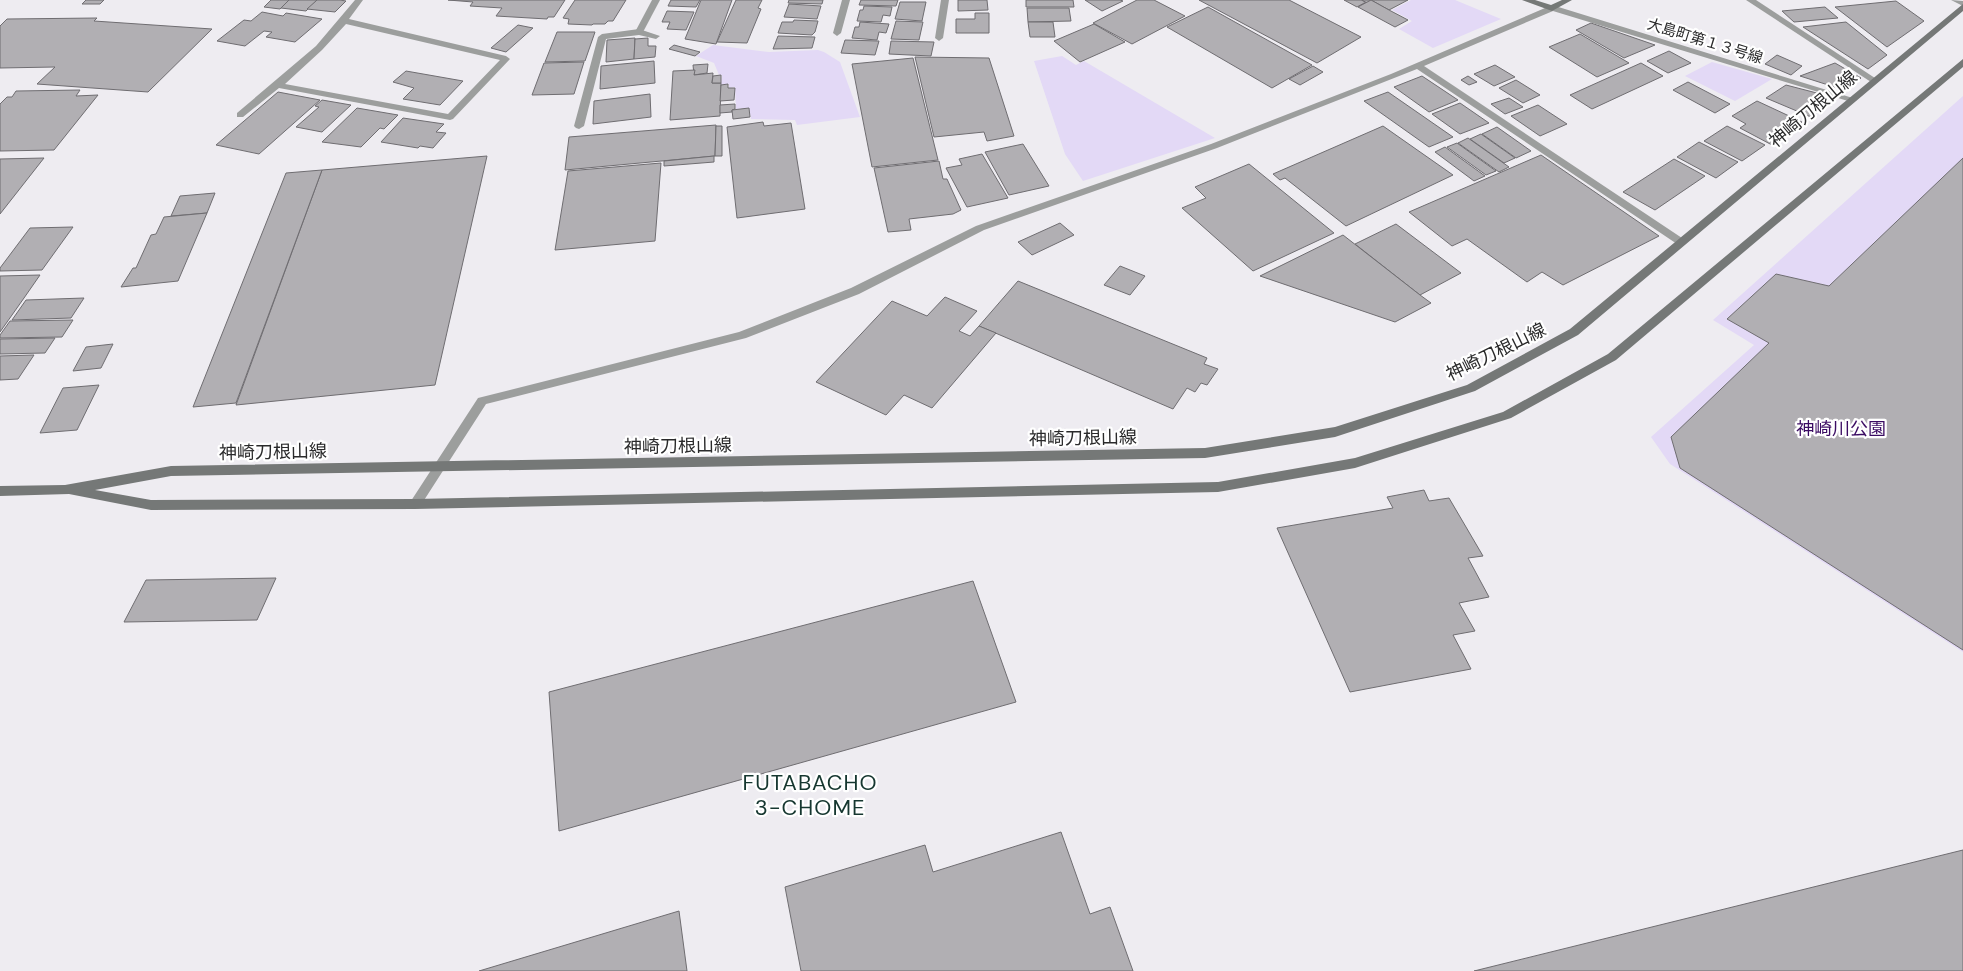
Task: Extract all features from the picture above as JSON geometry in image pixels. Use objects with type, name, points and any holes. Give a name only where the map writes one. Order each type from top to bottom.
[{"type":"street","points":[[240,115],[316,53],[345,21],[360,0]]},
{"type":"street","points":[[639,32],[656,0]]},
{"type":"street","points":[[837,33],[846,0]]},
{"type":"street","points":[[939,38],[945,0]]},
{"type":"street","points":[[1526,0],[1552,8]]},
{"type":"street","points":[[415,504],[482,401],[742,335],[855,291],[980,228],[1214,146],[1418,66],[1568,0]]},
{"type":"street","points":[[1750,0],[1874,80]]},
{"type":"street","points":[[1955,0],[1963,6]]},
{"type":"street","name":"神崎刀根山線","points":[[0,491],[65,490],[171,471],[440,468],[1205,453],[1335,432],[1471,388],[1574,332],[1963,6]]},
{"type":"street","name":"大島町第１３号線","points":[[1552,8],[1851,99]]},
{"type":"street","points":[[277,85],[450,117],[506,58],[345,21]]},
{"type":"street","points":[[579,126],[602,37],[639,32],[656,36]]},
{"type":"street","name":"神崎刀根山線","points":[[65,490],[151,505],[415,504],[1218,487],[1355,463],[1507,415],[1612,357],[1963,62]]},
{"type":"street","points":[[1418,66],[1680,242]]},
{"type":"green space","points":[[1411,0],[1455,0],[1501,19],[1433,48],[1399,29],[1412,21],[1392,10]]},
{"type":"green space","points":[[713,45],[769,52],[818,50],[824,52],[840,62],[860,117],[797,125],[795,120],[751,119],[749,108],[736,109],[735,87],[729,88],[729,84],[721,85],[722,75],[719,75],[714,63],[696,56]]},
{"type":"green space","points":[[1062,56],[1076,65],[1084,61],[1215,138],[1083,181],[1065,154],[1034,61]]},
{"type":"green space","points":[[1712,62],[1772,79],[1735,101],[1685,76]]},
{"type":"green space","name":"神崎川公園","points":[[1963,96],[1963,652],[1670,464],[1651,437],[1754,345],[1713,320]]},
{"type":"building","points":[[86,0],[104,0],[100,4],[82,4]]},
{"type":"building","points":[[271,0],[289,0],[280,9],[264,7]]},
{"type":"building","points":[[289,0],[317,0],[306,11],[281,8]]},
{"type":"building","points":[[317,0],[346,1],[335,12],[307,9]]},
{"type":"building","points":[[448,0],[565,0],[554,17],[548,17],[547,19],[496,16],[502,8],[470,6],[473,2]]},
{"type":"building","points":[[575,0],[626,0],[613,21],[592,25],[568,24],[569,19],[563,18]]},
{"type":"building","points":[[671,0],[700,0],[696,7],[668,6]]},
{"type":"building","points":[[701,0],[732,0],[716,44],[685,39]]},
{"type":"building","points":[[736,0],[762,0],[758,8],[761,9],[747,43],[717,42]]},
{"type":"building","points":[[789,0],[823,0],[822,4],[788,3]]},
{"type":"building","points":[[861,0],[898,0],[896,6],[859,5]]},
{"type":"building","points":[[958,0],[987,0],[988,10],[958,11]]},
{"type":"building","points":[[1026,0],[1073,0],[1074,7],[1026,7]]},
{"type":"building","points":[[1085,0],[1120,0],[1123,1],[1102,11]]},
{"type":"building","points":[[1137,0],[1154,0],[1185,16],[1132,44],[1093,23]]},
{"type":"building","points":[[1199,0],[1289,0],[1361,37],[1317,63]]},
{"type":"building","points":[[1344,0],[1361,0],[1366,2],[1357,7]]},
{"type":"building","points":[[1371,0],[1408,0],[1389,10]]},
{"type":"building","points":[[1371,0],[1408,20],[1395,27],[1358,7]]},
{"type":"building","points":[[1896,1],[1924,21],[1887,47],[1835,7]]},
{"type":"building","points":[[900,2],[926,2],[922,21],[895,19]]},
{"type":"building","points":[[789,4],[821,6],[817,19],[784,17]]},
{"type":"building","points":[[864,6],[892,7],[890,16],[883,15],[881,22],[857,21],[860,10],[863,10]]},
{"type":"building","points":[[1208,7],[1312,65],[1272,88],[1167,27]]},
{"type":"building","points":[[1825,7],[1838,18],[1794,22],[1782,11]]},
{"type":"building","points":[[1027,8],[1069,8],[1071,21],[1028,22]]},
{"type":"building","points":[[667,11],[694,12],[686,30],[667,29],[670,22],[662,22]]},
{"type":"building","points":[[262,12],[283,16],[286,13],[322,19],[295,42],[266,37],[272,32],[264,31],[245,46],[217,41],[244,20],[251,21]]},
{"type":"building","points":[[975,13],[989,13],[989,33],[956,33],[956,19],[975,19]]},
{"type":"building","points":[[97,18],[94,21],[212,29],[148,92],[37,84],[55,67],[0,68],[0,26],[7,19]]},
{"type":"building","points":[[794,20],[818,21],[815,32],[812,35],[778,33],[782,22],[793,22]]},
{"type":"building","points":[[896,21],[923,22],[919,40],[891,39]]},
{"type":"building","points":[[860,22],[889,24],[886,33],[879,32],[877,40],[852,38],[855,27],[859,27]]},
{"type":"building","points":[[1028,22],[1053,22],[1055,37],[1030,37]]},
{"type":"building","points":[[1846,22],[1887,55],[1868,69],[1803,27]]},
{"type":"building","points":[[1591,23],[1655,45],[1624,58],[1576,30]]},
{"type":"building","points":[[1094,24],[1125,42],[1080,62],[1054,41]]},
{"type":"building","points":[[518,25],[533,28],[506,52],[491,48]]},
{"type":"building","points":[[557,32],[595,32],[585,61],[545,62]]},
{"type":"building","points":[[1580,34],[1629,63],[1597,77],[1549,47]]},
{"type":"building","points":[[778,36],[815,37],[812,48],[773,49]]},
{"type":"building","points":[[635,38],[634,59],[606,62],[607,40]]},
{"type":"building","points":[[648,38],[648,46],[656,46],[655,57],[634,59],[635,39]]},
{"type":"building","points":[[845,40],[879,41],[875,55],[841,53]]},
{"type":"building","points":[[891,41],[934,42],[931,56],[889,54]]},
{"type":"building","points":[[674,45],[700,52],[695,56],[669,49]]},
{"type":"building","points":[[1669,51],[1691,63],[1668,73],[1647,61]]},
{"type":"building","points":[[1777,55],[1802,66],[1791,75],[1765,64]]},
{"type":"building","points":[[915,57],[989,58],[1014,136],[987,141],[984,132],[934,137]]},
{"type":"building","points":[[913,58],[938,160],[872,167],[852,64]]},
{"type":"building","points":[[654,61],[655,83],[600,89],[601,66]]},
{"type":"building","points":[[584,62],[574,94],[532,95],[544,63]]},
{"type":"building","points":[[1641,63],[1663,76],[1592,109],[1570,95]]},
{"type":"building","points":[[1835,63],[1861,78],[1844,90],[1800,76]]},
{"type":"building","points":[[708,64],[707,73],[694,75],[693,65]]},
{"type":"building","points":[[1495,65],[1515,77],[1494,86],[1474,74]]},
{"type":"building","points":[[1313,66],[1323,72],[1300,85],[1289,79]]},
{"type":"building","points":[[695,70],[694,75],[713,73],[712,83],[721,83],[720,116],[670,120],[673,71]]},
{"type":"building","points":[[406,71],[463,81],[440,105],[403,99],[414,88],[393,82]]},
{"type":"building","points":[[721,75],[721,83],[712,83],[713,76]]},
{"type":"building","points":[[1422,76],[1458,100],[1429,112],[1394,87]]},
{"type":"building","points":[[1468,76],[1477,82],[1469,85],[1461,80]]},
{"type":"building","points":[[1516,80],[1540,95],[1523,103],[1499,88]]},
{"type":"building","points":[[1688,82],[1730,104],[1715,113],[1673,90]]},
{"type":"building","points":[[728,84],[728,88],[735,88],[734,100],[720,101],[721,85]]},
{"type":"building","points":[[1786,85],[1836,98],[1811,117],[1766,98]]},
{"type":"building","points":[[80,90],[76,96],[98,95],[54,150],[0,151],[0,104],[7,97],[12,97],[16,91]]},
{"type":"building","points":[[278,92],[320,100],[259,154],[216,145]]},
{"type":"building","points":[[1388,92],[1453,137],[1429,147],[1364,101]]},
{"type":"building","points":[[650,94],[651,117],[593,124],[594,101]]},
{"type":"building","points":[[1509,98],[1523,107],[1505,114],[1491,104]]},
{"type":"building","points":[[322,100],[351,105],[322,132],[296,127],[319,107],[315,106]]},
{"type":"building","points":[[1757,101],[1802,122],[1772,145],[1740,128],[1746,124],[1732,116]]},
{"type":"building","points":[[1460,103],[1489,123],[1460,134],[1432,114]]},
{"type":"building","points":[[735,104],[735,109],[732,112],[720,113],[720,105]]},
{"type":"building","points":[[1538,105],[1567,124],[1540,136],[1511,116]]},
{"type":"building","points":[[357,108],[398,115],[384,129],[380,128],[361,147],[322,142]]},
{"type":"building","points":[[749,108],[750,117],[733,119],[732,110]]},
{"type":"building","points":[[403,118],[444,124],[436,132],[446,133],[433,148],[420,146],[418,148],[381,142]]},
{"type":"building","points":[[763,122],[764,126],[791,123],[805,209],[737,218],[727,127]]},
{"type":"building","points":[[716,125],[715,156],[565,170],[569,137]]},
{"type":"building","points":[[716,126],[722,126],[722,156],[715,156]]},
{"type":"building","points":[[1383,126],[1453,175],[1346,226],[1285,178],[1280,180],[1273,174]]},
{"type":"building","points":[[1727,126],[1765,145],[1742,161],[1704,141]]},
{"type":"building","points":[[1497,127],[1531,151],[1516,158],[1482,134]]},
{"type":"building","points":[[1481,134],[1515,158],[1504,163],[1470,139]]},
{"type":"building","points":[[1468,138],[1509,167],[1499,172],[1458,143]]},
{"type":"building","points":[[1699,142],[1738,162],[1716,178],[1677,157]]},
{"type":"building","points":[[1457,143],[1496,171],[1486,175],[1447,147]]},
{"type":"building","points":[[1023,144],[1049,186],[1009,195],[985,152]]},
{"type":"building","points":[[1445,147],[1485,176],[1474,181],[1435,152]]},
{"type":"building","points":[[982,154],[1008,198],[967,207],[946,168],[962,165],[959,159]]},
{"type":"building","points":[[1541,155],[1659,236],[1563,285],[1542,272],[1527,282],[1467,239],[1452,246],[1409,212]]},
{"type":"building","points":[[487,156],[435,385],[236,405],[322,170]]},
{"type":"building","points":[[714,156],[714,162],[664,166],[664,161]]},
{"type":"building","points":[[44,158],[0,214],[0,159]]},
{"type":"building","name":"神崎川公園","points":[[1963,158],[1963,650],[1680,468],[1671,437],[1769,343],[1727,319],[1776,274],[1829,286]]},
{"type":"building","points":[[1674,159],[1705,176],[1655,210],[1623,192]]},
{"type":"building","points":[[939,161],[943,179],[947,179],[961,210],[953,214],[909,219],[911,230],[888,232],[874,168]]},
{"type":"building","points":[[661,163],[655,241],[555,250],[568,171]]},
{"type":"building","points":[[1249,164],[1334,233],[1253,271],[1182,208],[1206,198],[1195,187]]},
{"type":"building","points":[[322,170],[236,403],[193,407],[286,173]]},
{"type":"building","points":[[215,193],[207,213],[171,216],[180,196]]},
{"type":"building","points":[[207,213],[178,281],[121,287],[133,268],[136,268],[151,235],[156,234],[164,217]]},
{"type":"building","points":[[1060,223],[1074,235],[1032,255],[1018,242]]},
{"type":"building","points":[[1396,224],[1461,273],[1420,295],[1355,244]]},
{"type":"building","points":[[73,227],[42,270],[0,271],[0,268],[30,228]]},
{"type":"building","points":[[1343,235],[1431,303],[1395,322],[1260,276]]},
{"type":"building","points":[[1120,266],[1145,276],[1130,295],[1104,285]]},
{"type":"building","points":[[40,275],[24,298],[0,332],[0,276]]},
{"type":"building","points":[[1018,281],[1207,358],[1204,364],[1218,369],[1207,385],[1201,383],[1195,392],[1187,388],[1173,409],[979,326]]},
{"type":"building","points":[[945,297],[977,311],[959,331],[970,336],[979,326],[996,333],[932,408],[904,395],[886,415],[816,382],[892,301],[927,316]]},
{"type":"building","points":[[84,298],[71,318],[12,320],[26,300]]},
{"type":"building","points":[[73,320],[62,337],[0,338],[0,335],[10,321]]},
{"type":"building","points":[[55,338],[45,353],[0,354],[0,339]]},
{"type":"building","points":[[113,344],[101,368],[73,371],[86,347]]},
{"type":"building","points":[[34,355],[18,379],[0,380],[0,356]]},
{"type":"building","points":[[99,385],[77,430],[40,433],[63,388]]},
{"type":"building","points":[[1424,490],[1429,501],[1449,498],[1483,556],[1468,558],[1489,597],[1459,603],[1475,631],[1453,635],[1471,669],[1350,692],[1277,528],[1393,508],[1387,497]]},
{"type":"building","points":[[276,578],[257,620],[124,622],[146,580]]},
{"type":"building","points":[[973,581],[1016,702],[559,831],[549,692]]},
{"type":"building","points":[[1061,832],[1090,914],[1110,907],[1133,971],[801,971],[785,887],[925,845],[933,872]]},
{"type":"building","points":[[1963,850],[1963,971],[1474,971]]},
{"type":"building","points":[[679,911],[687,971],[479,971]]},
{"type":"district","name":"FUTABACHO 3-CHOME","points":[[810,794]]}]
